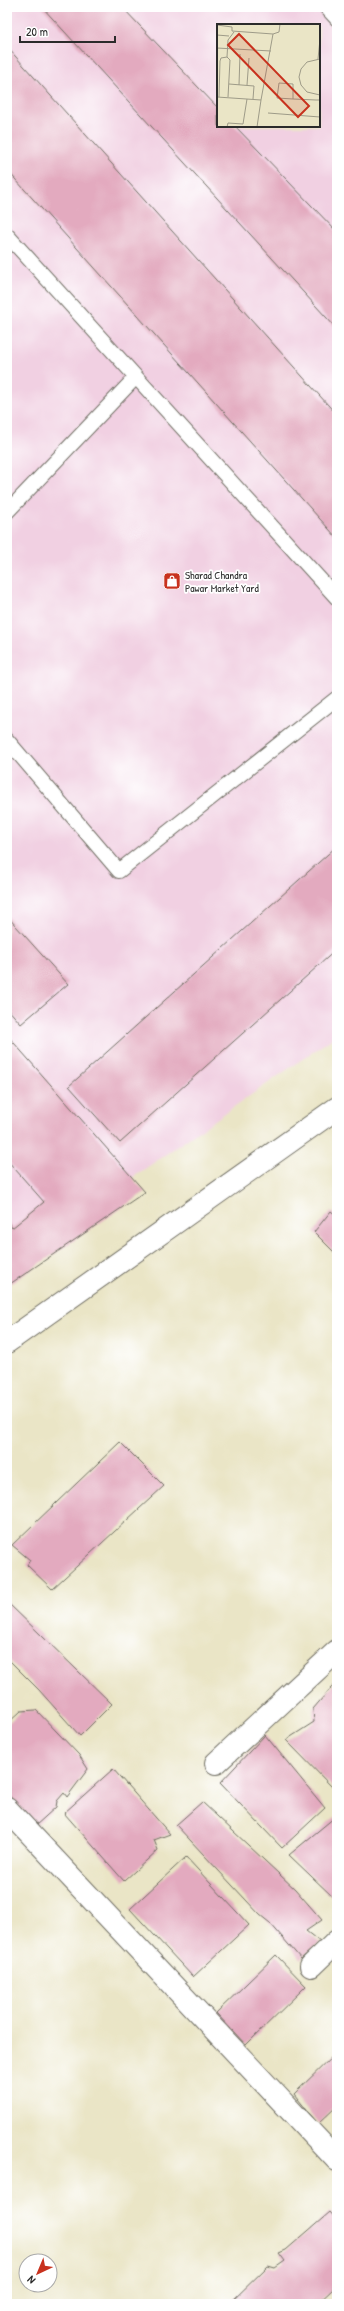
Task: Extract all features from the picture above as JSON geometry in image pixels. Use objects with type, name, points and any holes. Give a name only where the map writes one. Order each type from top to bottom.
[{"type":"street","points":[[7,1342],[337,1108]]},
{"type":"street","points":[[216,1763],[337,1650]]},
{"type":"street","points":[[7,1809],[337,2160]]},
{"type":"street","points":[[311,1966],[337,1942]]},
{"type":"lane","points":[[326,7],[337,19]]},
{"type":"lane","points":[[7,236],[337,598]]},
{"type":"lane","points":[[7,512],[136,377]]},
{"type":"lane","points":[[7,740],[119,871],[337,698]]},
{"type":"shaded area","name":"Sharad Chandra Pawar Market Yard","points":[[7,7],[337,7],[337,1035],[7,1265]]},
{"type":"building","points":[[42,7],[122,7],[217,107],[217,127],[236,127],[337,232],[337,329]]},
{"type":"building","points":[[7,47],[337,415],[337,538],[7,170]]},
{"type":"building","points":[[337,846],[337,949],[120,1143],[69,1086]]},
{"type":"building","points":[[7,916],[68,984],[21,1024],[7,1008]]},
{"type":"building","points":[[7,1035],[145,1192],[7,1286],[7,1221],[12,1228],[44,1202],[7,1160]]},
{"type":"building","points":[[331,1211],[337,1216],[337,1255],[314,1232]]},
{"type":"building","points":[[120,1442],[164,1486],[52,1589],[27,1565],[30,1560],[12,1545]]},
{"type":"building","points":[[7,1602],[112,1704],[80,1736],[39,1690],[7,1658]]},
{"type":"building","points":[[337,1681],[337,1788],[335,1790],[286,1740],[314,1722],[313,1709]]},
{"type":"building","points":[[36,1710],[79,1755],[88,1769],[67,1797],[64,1793],[57,1801],[56,1807],[35,1826],[7,1793],[7,1724],[21,1711]]},
{"type":"building","points":[[265,1735],[325,1808],[282,1848],[220,1783]]},
{"type":"building","points":[[113,1769],[170,1834],[154,1840],[158,1850],[124,1881],[64,1813]]},
{"type":"building","points":[[202,1802],[295,1889],[322,1920],[306,1931],[320,1942],[301,1959],[270,1923],[260,1915],[176,1825]]},
{"type":"building","points":[[335,1817],[337,1819],[337,1894],[333,1897],[289,1855]]},
{"type":"building","points":[[186,1857],[249,1925],[193,1977],[130,1909]]},
{"type":"building","points":[[276,1955],[306,1986],[246,2045],[216,2013]]},
{"type":"building","points":[[337,2052],[337,2106],[318,2124],[294,2094]]},
{"type":"building","points":[[330,2212],[337,2220],[337,2283],[335,2280],[333,2289],[317,2304],[229,2304],[268,2266],[275,2268],[285,2261],[279,2253],[286,2250]]},
{"type":"place","name":"Sharad Chandra Pawar Market Yard","points":[[172,581]]}]
